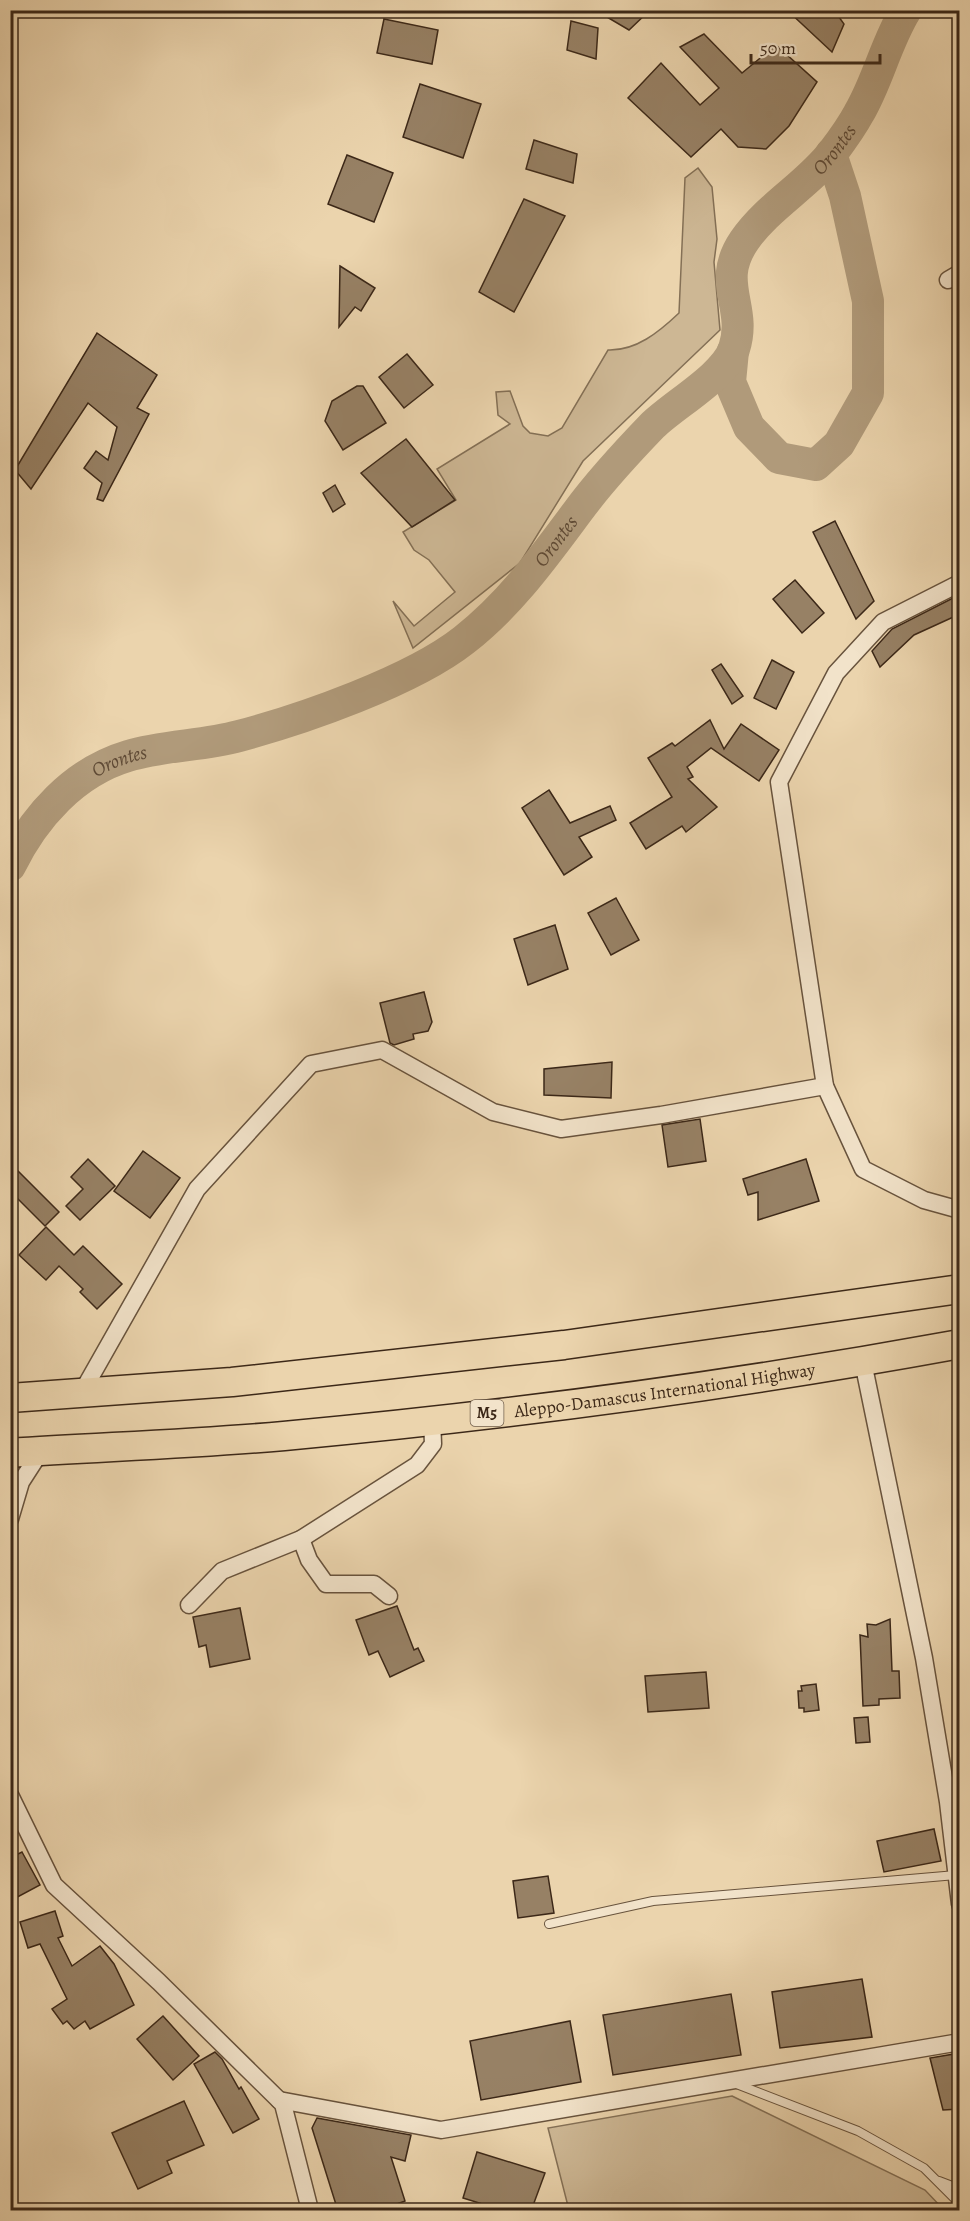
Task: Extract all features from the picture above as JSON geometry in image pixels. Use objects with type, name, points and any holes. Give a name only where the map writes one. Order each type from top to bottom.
[{"type":"highway","points":[[10,1398],[232,1382],[564,1345],[960,1289]]},
{"type":"highway","name":"Aleppo-Damascus International Highway","points":[[10,1453],[283,1436],[536,1408],[863,1362],[960,1344]]},
{"type":"street","points":[[960,583],[883,622],[836,673],[779,783],[825,1086],[863,1169],[924,1200],[960,1210]]},
{"type":"street","points":[[81,1394],[197,1189],[311,1064],[382,1050],[493,1112],[561,1129],[661,1115],[825,1086]]},
{"type":"street","points":[[863,1362],[924,1658],[948,1802],[960,1904]]},
{"type":"street","points":[[189,1605],[222,1571],[301,1539],[417,1465],[433,1444],[432,1419]]},
{"type":"street","points":[[10,1519],[21,1482],[41,1451]]},
{"type":"street","points":[[301,1539],[309,1560],[326,1584],[374,1584],[389,1596]]},
{"type":"street","points":[[10,1795],[54,1885],[159,1982],[283,2104],[310,2211]]},
{"type":"street","points":[[279,2100],[441,2130],[960,2042]]},
{"type":"lane","points":[[549,1924],[653,1901],[956,1875]]},
{"type":"lane","points":[[728,2081],[858,2131],[924,2168],[960,2204]]},
{"type":"lane","points":[[936,2180],[960,2189]]},
{"type":"shaded area","points":[[698,168],[712,187],[717,239],[714,262],[720,330],[583,461],[520,563],[413,648],[393,601],[414,626],[455,592],[429,560],[414,550],[403,532],[456,500],[437,469],[510,424],[498,415],[496,392],[510,391],[523,426],[530,433],[548,436],[562,428],[608,350],[637,344],[655,333],[679,313],[685,178]]},
{"type":"shaded area","points":[[732,2096],[925,2190],[944,2210],[569,2210],[548,2128]]},
{"type":"building","points":[[595,10],[650,10],[629,30]]},
{"type":"building","points":[[787,10],[834,10],[844,24],[832,52]]},
{"type":"building","points":[[384,19],[438,30],[432,64],[377,53]]},
{"type":"building","points":[[571,21],[598,28],[596,59],[567,50]]},
{"type":"building","points":[[704,34],[742,73],[776,45],[817,82],[789,126],[766,149],[738,147],[721,129],[691,157],[628,98],[661,63],[700,105],[719,88],[680,47]]},
{"type":"building","points":[[420,84],[481,104],[463,158],[403,137]]},
{"type":"building","points":[[534,140],[577,154],[573,183],[526,169]]},
{"type":"building","points":[[347,155],[393,173],[374,222],[328,204]]},
{"type":"building","points":[[524,199],[565,216],[514,312],[479,292]]},
{"type":"building","points":[[340,266],[375,288],[361,311],[355,307],[339,327]]},
{"type":"building","points":[[97,333],[157,375],[137,408],[149,414],[103,501],[97,499],[102,483],[84,468],[96,451],[108,460],[117,427],[88,403],[31,489],[15,470]]},
{"type":"building","points":[[407,354],[433,385],[404,408],[379,377]]},
{"type":"building","points":[[357,386],[363,386],[386,423],[343,450],[325,421],[332,401]]},
{"type":"building","points":[[406,439],[455,500],[412,527],[361,473]]},
{"type":"building","points":[[335,485],[345,504],[333,512],[323,493]]},
{"type":"building","points":[[835,521],[874,601],[856,619],[813,532]]},
{"type":"building","points":[[795,580],[824,613],[802,633],[773,599]]},
{"type":"building","points":[[955,597],[960,606],[960,614],[914,635],[880,667],[872,651],[892,629]]},
{"type":"building","points":[[772,660],[794,672],[776,709],[754,698]]},
{"type":"building","points":[[721,664],[743,696],[732,704],[712,670]]},
{"type":"building","points":[[710,720],[724,749],[741,724],[779,750],[759,781],[711,748],[687,767],[693,777],[688,779],[717,807],[686,832],[682,826],[646,849],[630,823],[672,797],[648,758],[672,743],[675,746]]},
{"type":"building","points":[[549,790],[570,823],[610,806],[616,820],[579,837],[592,857],[564,875],[522,808]]},
{"type":"building","points":[[616,898],[639,940],[611,955],[588,913]]},
{"type":"building","points":[[555,925],[568,969],[528,985],[514,939]]},
{"type":"building","points":[[424,992],[432,1022],[428,1031],[413,1034],[414,1039],[394,1045],[390,1043],[380,1003]]},
{"type":"building","points":[[612,1062],[611,1098],[544,1095],[544,1069]]},
{"type":"building","points":[[700,1119],[706,1161],[668,1167],[662,1125]]},
{"type":"building","points":[[143,1151],[180,1178],[150,1218],[114,1191]]},
{"type":"building","points":[[88,1159],[115,1186],[80,1220],[66,1206],[83,1189],[71,1177]]},
{"type":"building","points":[[806,1159],[819,1201],[758,1220],[758,1192],[748,1195],[743,1179]]},
{"type":"building","points":[[10,1163],[59,1212],[45,1226],[10,1191]]},
{"type":"building","points":[[46,1227],[74,1255],[83,1246],[122,1284],[97,1309],[80,1292],[83,1289],[59,1266],[46,1280],[19,1255]]},
{"type":"building","points":[[397,1606],[414,1650],[418,1648],[424,1661],[390,1677],[378,1651],[369,1655],[356,1620]]},
{"type":"building","points":[[240,1608],[250,1659],[210,1667],[206,1645],[199,1647],[193,1617]]},
{"type":"building","points":[[890,1619],[892,1671],[899,1671],[900,1698],[879,1699],[879,1705],[863,1706],[860,1635],[868,1637],[867,1624],[876,1625]]},
{"type":"building","points":[[706,1672],[709,1708],[648,1712],[645,1676]]},
{"type":"building","points":[[816,1684],[819,1710],[804,1712],[804,1708],[799,1708],[798,1691],[802,1691],[801,1686]]},
{"type":"building","points":[[868,1717],[870,1742],[856,1743],[854,1718]]},
{"type":"building","points":[[934,1829],[941,1861],[884,1872],[877,1841]]},
{"type":"building","points":[[22,1852],[40,1885],[10,1901],[10,1858]]},
{"type":"building","points":[[548,1876],[554,1913],[518,1918],[513,1881]]},
{"type":"building","points":[[55,1911],[63,1936],[58,1938],[72,1966],[100,1946],[114,1964],[134,2005],[90,2029],[85,2021],[74,2029],[67,2021],[63,2024],[52,2009],[67,1999],[40,1944],[28,1948],[20,1922]]},
{"type":"building","points":[[862,1979],[872,2037],[780,2048],[772,1992]]},
{"type":"building","points":[[731,1994],[741,2055],[613,2075],[603,2015]]},
{"type":"building","points":[[163,2016],[199,2056],[173,2080],[137,2039]]},
{"type":"building","points":[[570,2021],[581,2082],[481,2100],[470,2041]]},
{"type":"building","points":[[215,2052],[222,2059],[239,2089],[241,2087],[259,2119],[233,2133],[194,2064]]},
{"type":"building","points":[[960,2053],[960,2109],[943,2110],[930,2058]]},
{"type":"building","points":[[184,2101],[204,2145],[167,2161],[172,2173],[138,2189],[112,2133]]},
{"type":"building","points":[[317,2118],[411,2135],[405,2161],[391,2157],[405,2201],[378,2211],[338,2211],[312,2128]]},
{"type":"building","points":[[477,2152],[545,2173],[531,2211],[505,2211],[463,2198]]},
{"type":"waterway","name":"Orontes","points":[[10,866],[31,830],[58,799],[73,785],[108,763],[141,752],[239,736],[294,720],[356,697],[416,670],[442,655],[464,640],[497,611],[526,579],[586,500],[623,457],[652,426],[709,380],[728,359],[734,349],[737,334],[732,283],[732,270],[736,256],[754,228],[823,164],[847,133],[866,101],[893,35],[906,10]]},
{"type":"waterway","points":[[733,351],[730,382],[749,427],[779,458],[816,465],[839,444],[868,393],[868,301],[845,196],[831,154]]}]
